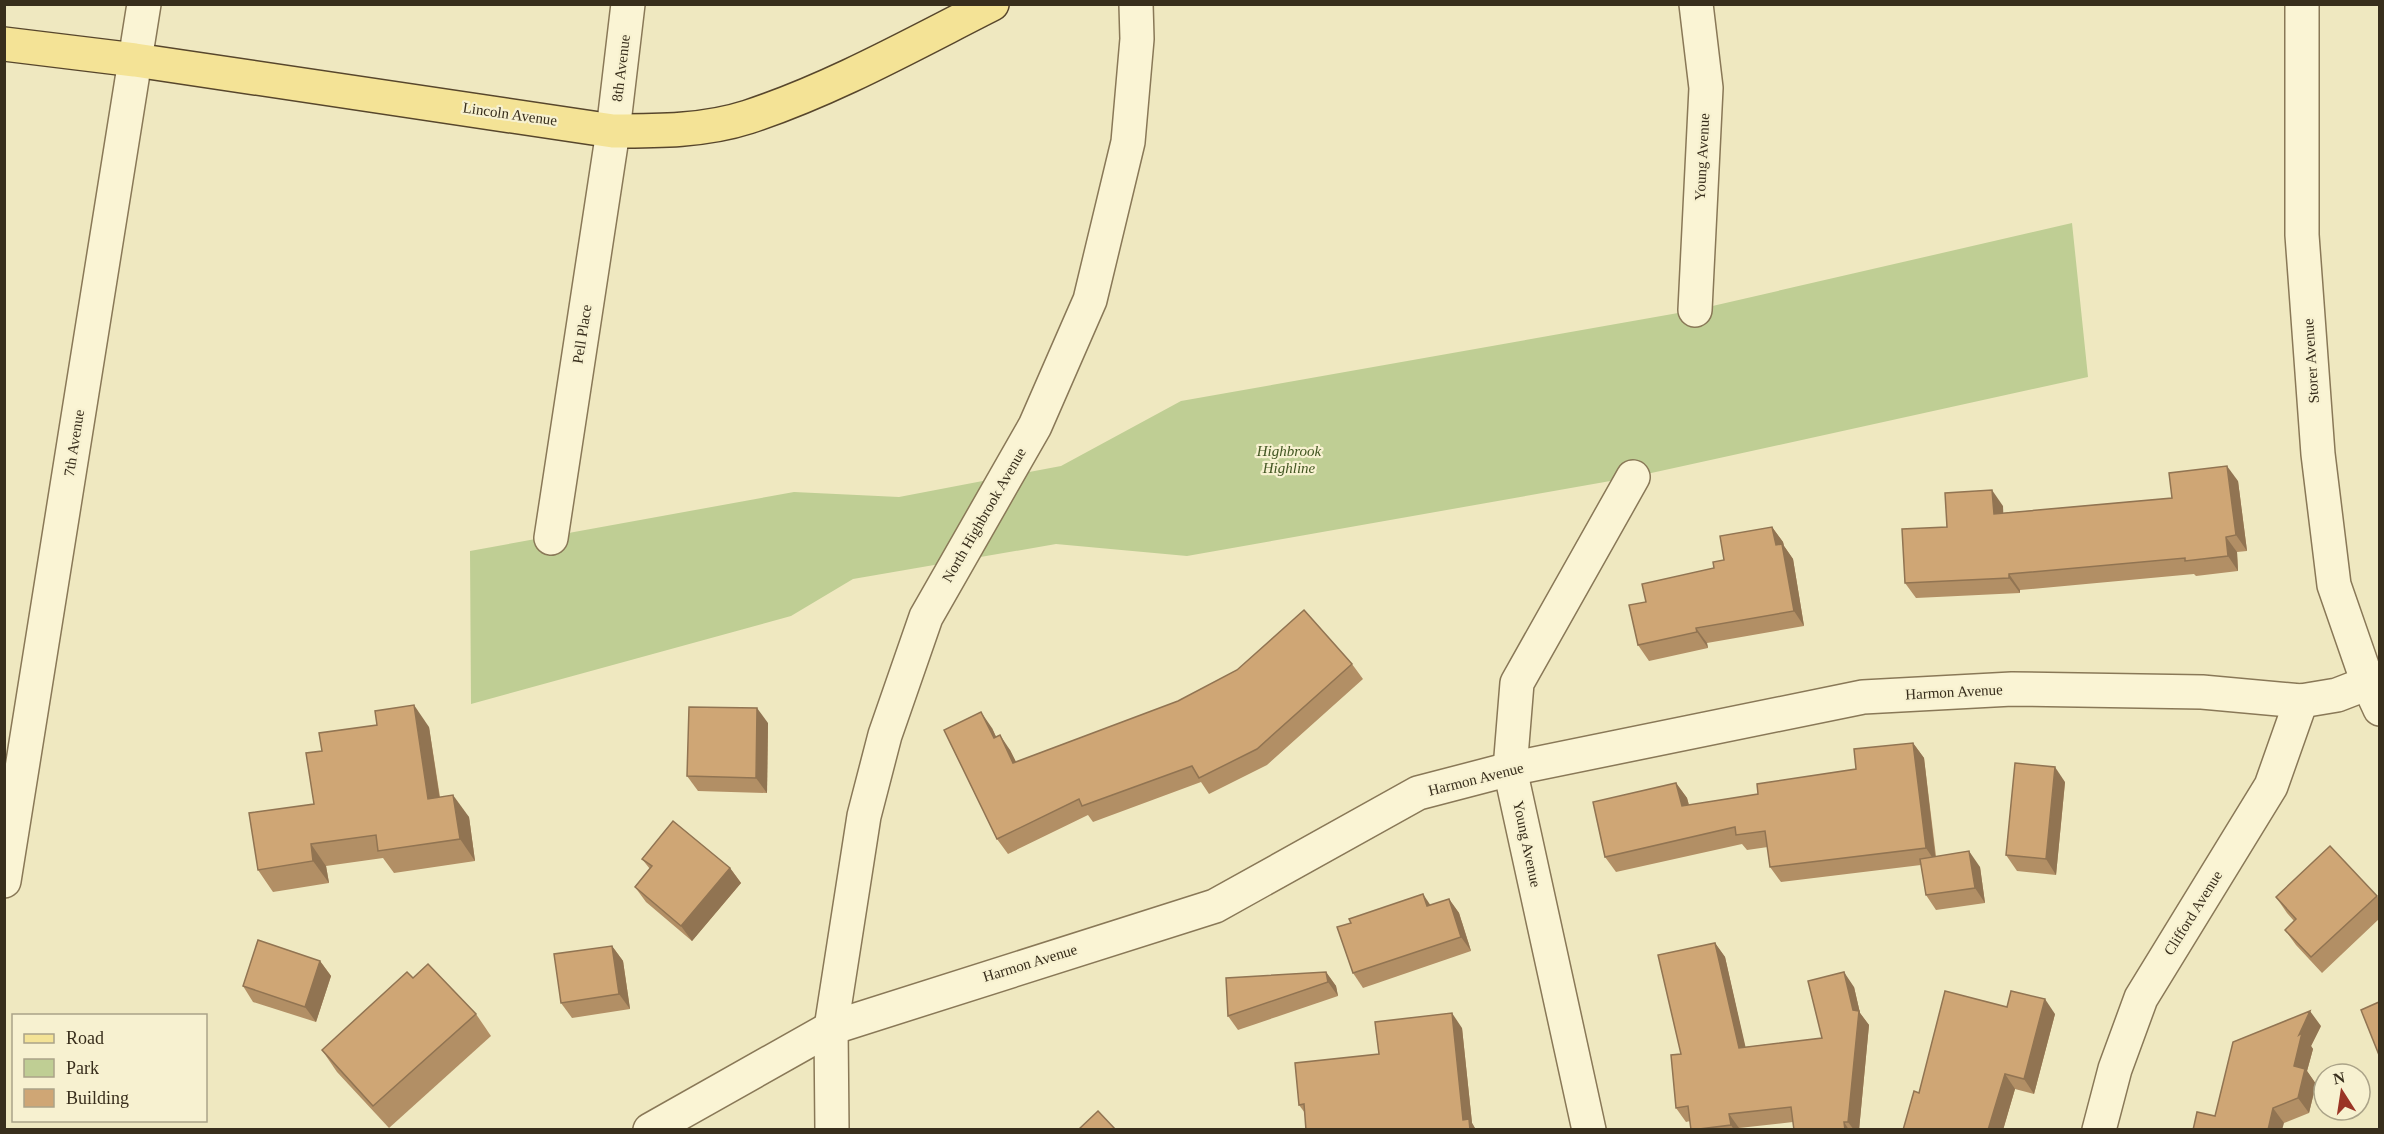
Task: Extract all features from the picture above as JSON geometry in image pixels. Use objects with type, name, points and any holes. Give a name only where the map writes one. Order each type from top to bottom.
[{"type":"main road","name":"Lincoln Avenue","points":[[4,44],[135,60],[613,131],[671,132],[747,118],[808,93],[992,4]]},
{"type":"street","name":"7th Avenue","points":[[4,880],[144,4]]},
{"type":"street","name":"8th Avenue","points":[[613,131],[628,4]]},
{"type":"street","name":"North Highbrook Avenue","points":[[832,1130],[831,1028],[864,816],[885,735],[926,617],[1035,426],[1090,300],[1128,142],[1137,39],[1136,4]]},
{"type":"street","name":"Young Avenue","points":[[1695,310],[1706,88],[1696,4]]},
{"type":"street","name":"Storer Avenue","points":[[2302,4],[2302,235],[2318,454],[2334,585],[2374,696]]},
{"type":"street","name":"Pell Place","points":[[551,538],[613,131]]},
{"type":"street","name":"Young Avenue","points":[[1588,1130],[1510,770],[1517,683],[1633,477]]},
{"type":"street","name":"Harmon Avenue","points":[[650,1130],[831,1028],[1215,906],[1418,793],[1510,770],[1863,697],[2012,689],[2202,692],[2301,701],[2337,695],[2374,696]]},
{"type":"street","name":"Clifford Avenue","points":[[2099,1130],[2115,1069],[2141,998],[2271,786],[2301,701]]},
{"type":"green space","name":"Highbrook Highline","points":[[2072,223],[2088,377],[1633,477],[1187,556],[1056,544],[853,579],[791,616],[471,704],[470,551],[794,492],[899,497],[1061,466],[1181,401],[1695,310]]},
{"type":"building","points":[[2227,466],[2236,535],[2226,537],[2228,556],[2009,574],[2009,578],[1905,583],[1902,529],[1947,527],[1945,493],[1992,490],[1994,514],[2172,498],[2169,473]]},
{"type":"building","points":[[1772,527],[1776,545],[1782,544],[1794,611],[1696,628],[1697,632],[1638,645],[1629,605],[1646,602],[1642,584],[1714,568],[1713,562],[1724,560],[1720,536]]},
{"type":"building","points":[[1304,610],[1352,664],[1257,749],[1199,778],[1192,766],[1082,806],[1079,799],[997,839],[944,730],[981,712],[994,738],[1000,735],[1013,763],[1178,701],[1237,670]]},
{"type":"building","points":[[414,705],[428,799],[453,795],[460,839],[378,851],[376,835],[311,844],[313,861],[258,870],[249,813],[314,804],[306,753],[322,751],[319,733],[377,725],[375,711]]},
{"type":"building","points":[[689,707],[757,708],[756,778],[687,776]]},
{"type":"building","points":[[1913,743],[1926,848],[1770,867],[1765,831],[1736,835],[1735,827],[1605,857],[1593,802],[1676,783],[1682,806],[1758,794],[1757,784],[1856,769],[1854,749]]},
{"type":"building","points":[[2015,763],[2055,767],[2046,859],[2006,855]]},
{"type":"building","points":[[673,821],[730,868],[681,926],[635,887],[652,866],[642,859]]},
{"type":"building","points":[[2330,846],[2377,896],[2311,957],[2285,930],[2296,919],[2276,897]]},
{"type":"building","points":[[1969,851],[1975,888],[1926,895],[1920,859]]},
{"type":"building","points":[[1423,894],[1427,906],[1449,899],[1461,937],[1353,973],[1337,927],[1351,923],[1349,919]]},
{"type":"building","points":[[258,940],[320,961],[305,1007],[243,986]]},
{"type":"building","points":[[1715,943],[1739,1048],[1822,1038],[1808,981],[1844,972],[1853,1010],[1859,1011],[1848,1122],[1844,1122],[1845,1130],[1794,1130],[1791,1107],[1729,1114],[1731,1125],[1691,1130],[1688,1106],[1676,1108],[1671,1055],[1681,1054],[1658,955]]},
{"type":"building","points":[[612,946],[619,994],[561,1003],[554,954]]},
{"type":"building","points":[[428,964],[476,1014],[373,1106],[322,1050],[407,972],[413,978]]},
{"type":"building","points":[[1326,972],[1328,982],[1228,1016],[1226,978]]},
{"type":"building","points":[[1945,991],[2007,1007],[2011,991],[2045,999],[2024,1079],[2005,1074],[1988,1130],[1903,1130],[1914,1091],[1919,1093]]},
{"type":"building","points":[[2379,1002],[2379,1055],[2361,1010]]},
{"type":"building","points":[[2310,1011],[2299,1035],[2302,1033],[2294,1066],[2305,1069],[2298,1098],[2273,1108],[2268,1130],[2193,1130],[2197,1112],[2215,1116],[2233,1042]]},
{"type":"building","points":[[1452,1013],[1463,1120],[1469,1119],[1470,1130],[1306,1130],[1304,1104],[1299,1105],[1295,1063],[1379,1054],[1375,1022]]},
{"type":"building","points":[[1098,1111],[1116,1130],[1078,1130]]}]
